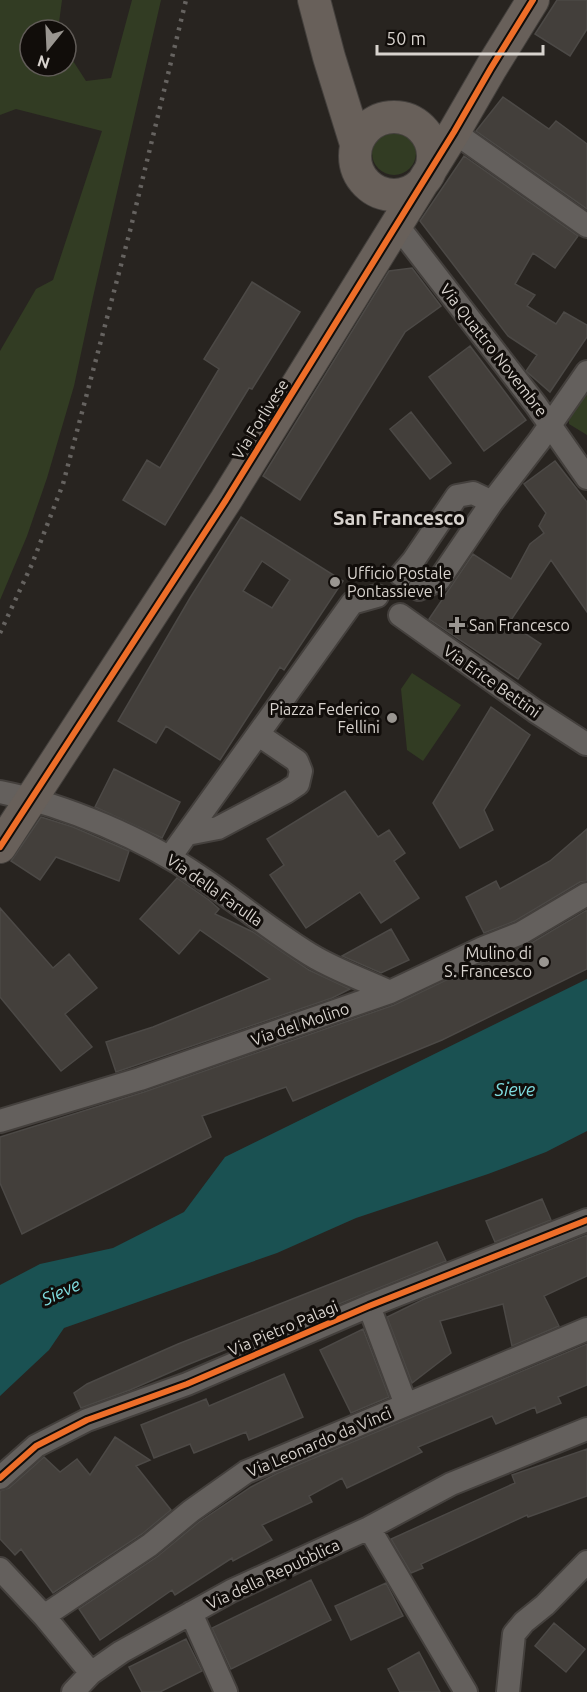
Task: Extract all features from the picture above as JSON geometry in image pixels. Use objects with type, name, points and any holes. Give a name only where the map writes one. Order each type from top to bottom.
[{"type":"street","points":[[314,0],[356,144]]},
{"type":"street","name":"Via Forlivese","points":[[0,847],[226,500],[431,170],[533,0]]},
{"type":"street","points":[[329,57],[347,91],[362,104],[403,120],[426,133],[432,145],[431,170]]},
{"type":"street","name":"Via Forlivese","points":[[431,170],[422,184],[408,193],[394,195],[377,192],[359,176],[354,159],[356,144],[365,128],[376,120],[437,117],[491,68]]},
{"type":"street","points":[[454,132],[587,226]]},
{"type":"street","points":[[369,186],[397,225]]},
{"type":"street","name":"Via Forlivese","points":[[357,289],[371,252],[374,218],[369,186]]},
{"type":"street","name":"Via Quattro Novembre","points":[[397,225],[551,424],[587,478]]},
{"type":"street","points":[[419,589],[439,580],[492,502],[587,372]]},
{"type":"street","points":[[401,575],[457,496],[473,493],[492,502]]},
{"type":"street","points":[[170,857],[352,603],[377,596],[380,586],[386,579],[393,575],[401,575],[415,582],[420,596],[413,610],[400,615]]},
{"type":"street","name":"Via Erice Bettini","points":[[377,596],[384,609],[400,615],[468,665],[586,744]]},
{"type":"street","points":[[187,834],[218,828],[298,784],[301,771],[297,761],[259,735]]},
{"type":"street","name":"Via della Farulla","points":[[0,792],[33,798],[86,818],[170,857],[318,959],[390,992]]},
{"type":"street","name":"Via del Molino","points":[[0,1121],[141,1080],[390,992],[520,933],[587,894]]},
{"type":"street","name":"Via Pietro Palagi","points":[[0,1478],[36,1446],[87,1420],[187,1384],[369,1306],[587,1220]]},
{"type":"street","points":[[369,1306],[406,1404]]},
{"type":"street","name":"Via Leonardo da Vinci","points":[[44,1616],[150,1545],[191,1511],[246,1472],[587,1329]]},
{"type":"street","name":"Via della Repubblica","points":[[74,1692],[91,1673],[122,1652],[231,1591],[369,1528],[451,1484],[587,1429]]},
{"type":"street","points":[[369,1528],[466,1692]]},
{"type":"street","points":[[508,1692],[514,1634],[587,1562]]},
{"type":"street","points":[[0,1569],[44,1616],[91,1673]]},
{"type":"street","points":[[191,1613],[226,1692]]},
{"type":"green space","points":[[0,0],[62,0],[60,18],[18,18],[18,78],[78,78],[78,69],[86,81],[111,78],[132,0],[161,0],[74,386],[27,536],[0,600],[0,351],[36,289],[53,280],[102,131],[16,109],[0,115]]},
{"type":"green space","points":[[394,131],[409,138],[416,153],[409,168],[394,175],[379,168],[372,153],[379,138]]},
{"type":"green space","points":[[587,393],[587,435],[569,424],[569,420]]},
{"type":"green space","points":[[412,673],[461,705],[423,761],[407,750],[401,689]]},
{"type":"water","name":"Sieve","points":[[587,979],[587,1131],[546,1152],[488,1174],[356,1218],[277,1253],[64,1328],[49,1350],[0,1396],[0,1285],[40,1264],[113,1248],[184,1212],[225,1157]]},
{"type":"building","points":[[557,0],[587,0],[587,29],[570,56],[535,34]]},
{"type":"building","points":[[503,97],[549,129],[556,121],[587,144],[587,209],[476,131]]},
{"type":"building","points":[[464,156],[578,236],[555,268],[533,253],[515,284],[535,295],[527,306],[556,324],[564,312],[587,325],[587,337],[550,392],[526,371],[537,355],[508,336],[420,221]]},
{"type":"building","points":[[412,268],[441,306],[405,332],[300,500],[263,476],[389,271]]},
{"type":"building","points":[[252,282],[300,312],[252,389],[249,388],[165,525],[123,500],[147,460],[160,468],[219,369],[204,359]]},
{"type":"building","points":[[470,346],[526,420],[484,451],[429,377]]},
{"type":"building","points":[[411,412],[451,463],[430,479],[390,429]]},
{"type":"building","points":[[555,461],[587,502],[587,612],[551,560],[509,623],[541,644],[518,679],[429,619],[473,554],[511,579],[530,544],[544,533],[539,526],[546,513],[524,484]]},
{"type":"building","points":[[241,517],[343,581],[284,670],[280,667],[220,760],[166,726],[156,743],[118,721],[190,598]],"holes":[[[262,561],[290,580],[272,608],[243,591]]]},
{"type":"building","points":[[491,707],[530,735],[484,810],[493,830],[460,848],[433,803]]},
{"type":"building","points":[[114,769],[180,802],[162,838],[95,807]]},
{"type":"building","points":[[345,791],[378,837],[389,830],[405,853],[394,861],[419,898],[381,923],[360,892],[306,928],[270,875],[284,865],[267,839]]},
{"type":"building","points":[[41,817],[73,827],[129,851],[119,881],[56,857],[40,880],[11,861]]},
{"type":"building","points":[[587,829],[587,881],[580,882],[515,921],[484,933],[466,897],[496,881],[500,889],[550,861]]},
{"type":"building","points":[[177,878],[219,909],[215,914],[253,932],[309,970],[350,989],[332,998],[116,1072],[106,1042],[153,1027],[270,979],[200,930],[179,954],[140,919]]},
{"type":"building","points":[[0,908],[53,968],[69,954],[97,988],[65,1014],[92,1047],[61,1071],[0,997]]},
{"type":"building","points":[[587,910],[587,969],[442,1040],[293,1101],[286,1087],[202,1116],[211,1137],[22,1234],[0,1183],[0,1137],[144,1092],[394,1005],[488,960],[528,945]]},
{"type":"building","points":[[391,929],[409,960],[381,973],[342,956]]},
{"type":"building","points":[[542,1199],[551,1220],[495,1242],[486,1221]]},
{"type":"building","points":[[587,1235],[587,1276],[544,1296],[559,1326],[512,1346],[503,1304],[440,1321],[451,1353],[412,1383],[387,1317],[424,1299]]},
{"type":"building","points":[[437,1242],[446,1261],[81,1408],[74,1393],[87,1384],[178,1344]]},
{"type":"building","points":[[363,1329],[389,1397],[351,1413],[320,1350]]},
{"type":"building","points":[[587,1344],[587,1385],[558,1397],[561,1403],[537,1413],[535,1407],[496,1424],[492,1416],[418,1447],[422,1452],[347,1488],[342,1478],[309,1496],[312,1502],[262,1525],[272,1540],[233,1561],[232,1558],[175,1595],[172,1590],[100,1640],[79,1609],[158,1556],[199,1522],[251,1487],[278,1473]]},
{"type":"building","points":[[284,1374],[303,1417],[249,1440],[246,1432],[194,1453],[190,1444],[154,1458],[141,1425],[206,1399],[209,1406]]},
{"type":"building","points":[[115,1437],[150,1460],[136,1466],[171,1510],[142,1534],[53,1593],[21,1549],[15,1555],[0,1539],[0,1491],[9,1488],[44,1457],[60,1472],[77,1459],[90,1475]]},
{"type":"building","points":[[587,1449],[587,1496],[528,1517],[527,1515],[421,1564],[423,1568],[411,1573],[391,1539],[515,1483],[512,1475]]},
{"type":"building","points":[[311,1580],[331,1620],[231,1669],[212,1628]]},
{"type":"building","points":[[386,1583],[403,1616],[351,1640],[335,1606]]},
{"type":"building","points":[[554,1623],[585,1649],[566,1672],[535,1646]]},
{"type":"building","points":[[186,1639],[202,1671],[160,1692],[142,1692],[129,1667]]},
{"type":"building","points":[[419,1652],[440,1692],[400,1692],[388,1669]]},
{"type":"railway","points":[[0,633],[32,564],[63,484],[130,231],[186,0]]},
{"type":"cycle path","points":[[0,847],[226,500],[533,0]]},
{"type":"cycle path","points":[[0,1478],[36,1446],[87,1420],[187,1384],[369,1306],[587,1220]]},
{"type":"place","name":"Ufficio Postale Pontassieve 1","points":[[335,582]]},
{"type":"place","name":"San Francesco","points":[[457,625]]},
{"type":"place","name":"Piazza Federico Fellini","points":[[392,718]]},
{"type":"place","name":"Mulino di S. Francesco","points":[[544,962]]},
{"type":"district","name":"San Francesco","points":[[399,518]]}]
